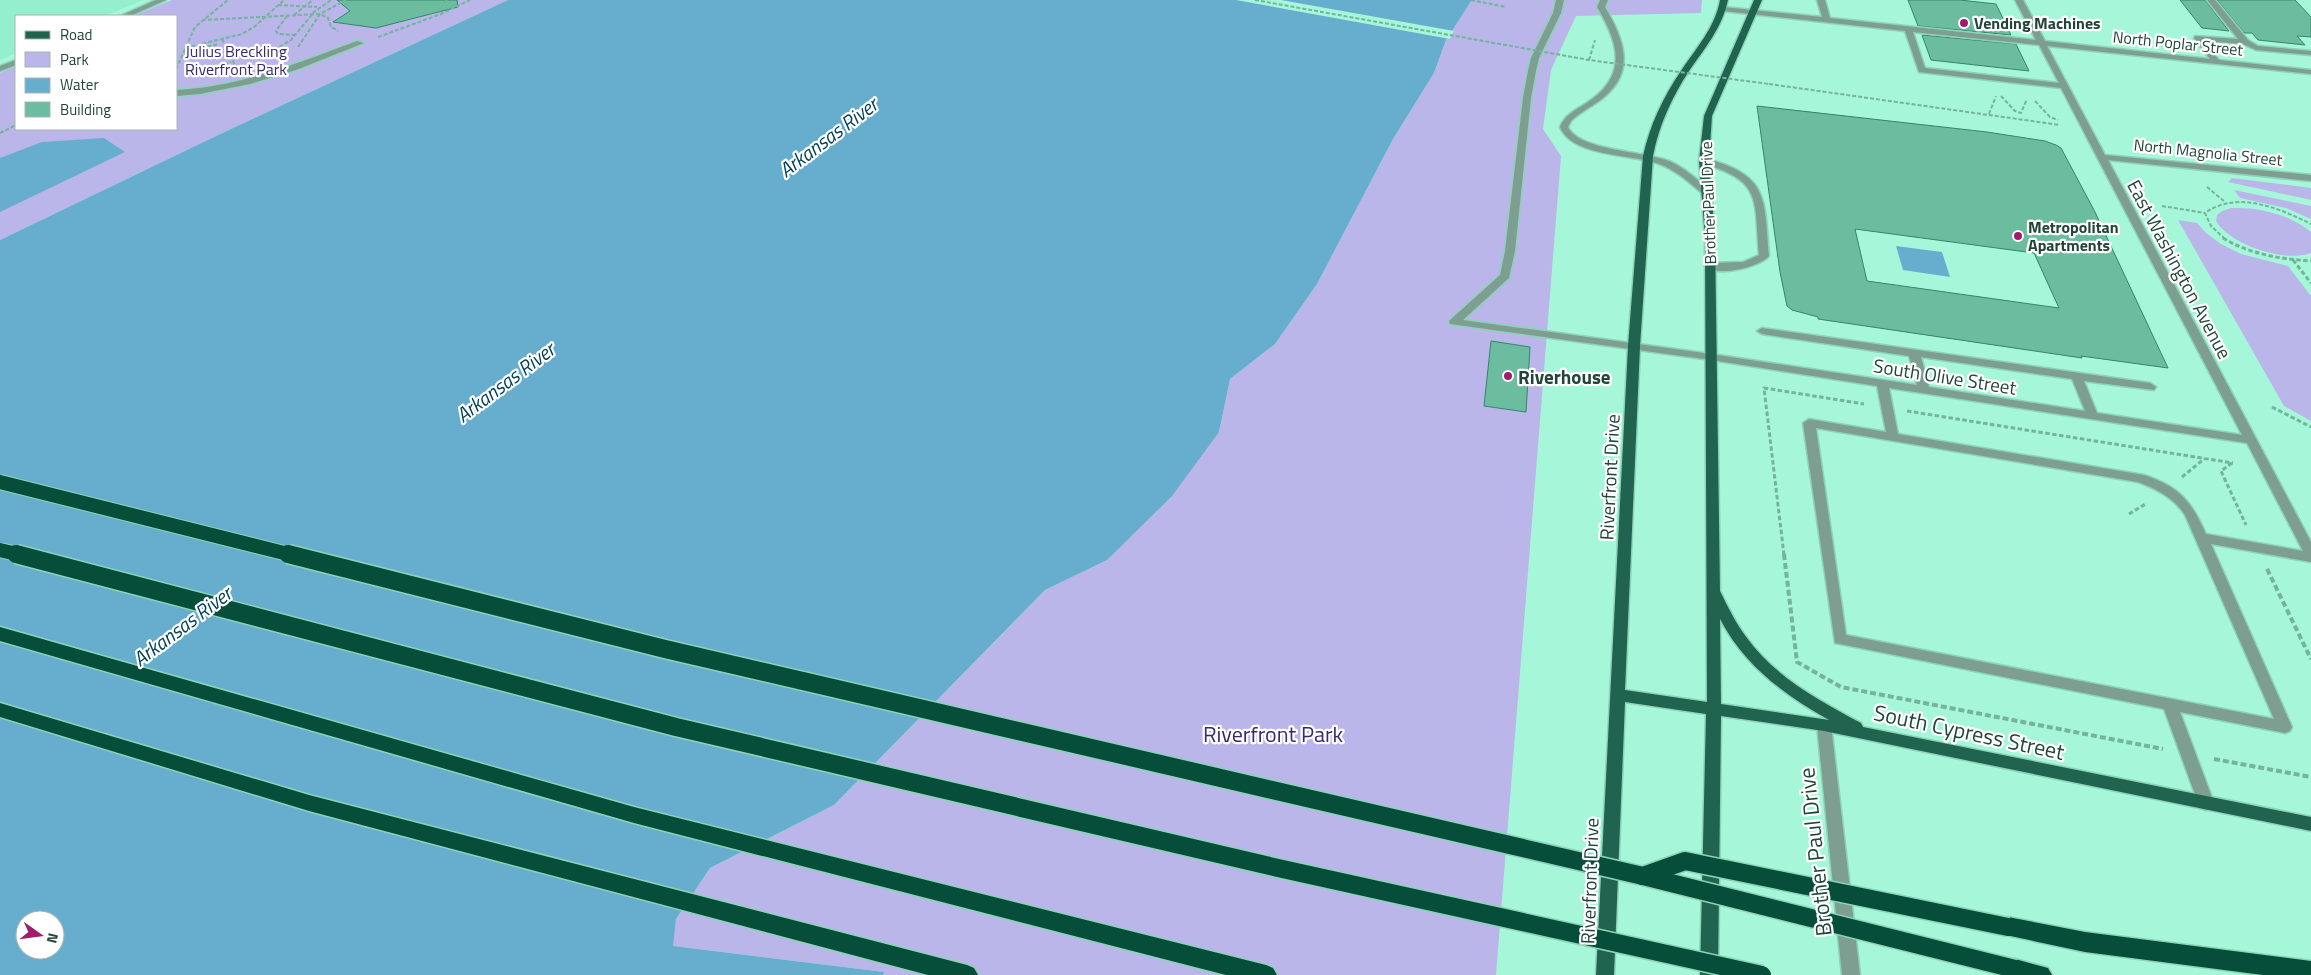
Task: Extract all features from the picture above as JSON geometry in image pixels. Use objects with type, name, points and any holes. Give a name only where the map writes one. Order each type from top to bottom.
[{"type":"highway","points":[[0,482],[665,649],[1643,876],[2041,975]]},
{"type":"highway","points":[[0,550],[676,727],[1278,868],[1762,975]]},
{"type":"highway","points":[[0,634],[634,815],[1266,975]]},
{"type":"highway","points":[[0,710],[309,803],[966,975]]},
{"type":"highway","points":[[1643,876],[1685,861],[2085,942],[2311,970]]},
{"type":"main road","name":"Brother Paul Drive","points":[[1711,357],[1710,266],[1704,161],[1708,116],[1758,0]]},
{"type":"main road","name":"Riverfront Drive","points":[[1605,975],[1634,346],[1648,156],[1651,140],[1660,116],[1685,72],[1703,47],[1724,4]]},
{"type":"main road","points":[[1709,975],[1714,708],[1711,357]]},
{"type":"main road","points":[[1712,588],[1727,619],[1747,649],[1783,683],[1824,710],[1872,735]]},
{"type":"main road","name":"South Cypress Street","points":[[1617,695],[1824,725],[2311,824]]},
{"type":"street","points":[[152,13],[161,0]]},
{"type":"street","points":[[126,15],[161,0]]},
{"type":"street","name":"South Olive Street","points":[[1560,0],[1557,13],[1535,58],[1526,98],[1510,251],[1505,276],[1454,322],[1711,357],[2251,440]]},
{"type":"street","points":[[1604,0],[1601,7],[1617,35],[1620,67],[1610,87],[1602,96],[1566,119],[1564,127],[1569,136],[1584,144],[1648,156],[1676,168],[1707,193]]},
{"type":"street","points":[[1821,0],[1827,21]]},
{"type":"street","name":"East Washington Avenue","points":[[2019,0],[2311,556]]},
{"type":"street","points":[[2211,0],[2244,42]]},
{"type":"street","name":"North Poplar Street","points":[[1724,4],[1753,12],[1827,21],[2311,72]]},
{"type":"street","points":[[1909,30],[1922,70],[2064,86]]},
{"type":"street","points":[[2217,62],[2198,38],[2244,42],[2256,48],[2311,53]]},
{"type":"street","points":[[178,93],[221,89],[257,80],[360,43]]},
{"type":"street","points":[[0,69],[15,62]]},
{"type":"street","name":"North Magnolia Street","points":[[2101,157],[2311,178]]},
{"type":"street","points":[[1704,161],[1726,166],[1744,175],[1757,188],[1764,256],[1757,261],[1731,268],[1710,266]]},
{"type":"street","points":[[1762,331],[2150,388]]},
{"type":"street","points":[[1914,353],[1924,391]]},
{"type":"street","points":[[2077,377],[2093,416]]},
{"type":"street","points":[[1882,384],[1893,437]]},
{"type":"street","points":[[1809,423],[2140,478],[2154,483],[2178,497],[2186,506],[2201,538],[2285,727],[1840,639],[1809,423]]},
{"type":"street","points":[[2201,538],[2311,556]]},
{"type":"street","points":[[2170,704],[2206,803]]},
{"type":"street","name":"Brother Paul Drive","points":[[1824,725],[1851,975]]},
{"type":"path","points":[[178,65],[189,38],[202,20],[228,0]]},
{"type":"path","points":[[185,48],[222,40],[250,30],[276,4],[284,0]]},
{"type":"path","points":[[294,15],[313,0]]},
{"type":"path","points":[[257,59],[278,49],[295,35],[310,14],[331,0]]},
{"type":"path","points":[[304,63],[298,54],[298,44],[320,14],[346,0]]},
{"type":"path","points":[[441,8],[447,0]]},
{"type":"path","points":[[360,43],[441,14],[470,0]]},
{"type":"path","points":[[1255,0],[1589,60],[2060,125]]},
{"type":"path","points":[[1471,0],[1506,7]]},
{"type":"path","points":[[276,4],[318,7]]},
{"type":"path","points":[[202,20],[320,14],[328,18],[331,27],[345,32]]},
{"type":"path","points":[[288,16],[276,31],[278,34],[295,35]]},
{"type":"path","points":[[1589,60],[1597,34]]},
{"type":"path","points":[[222,40],[236,66]]},
{"type":"path","points":[[184,52],[219,44]]},
{"type":"path","points":[[193,72],[231,62]]},
{"type":"path","points":[[227,68],[243,64]]},
{"type":"path","points":[[1989,114],[1997,93],[2015,111],[2021,113],[2029,96],[2032,97],[2050,117],[2058,120]]},
{"type":"path","points":[[0,132],[15,126]]},
{"type":"path","points":[[2204,185],[2226,202]]},
{"type":"path","points":[[2204,213],[2212,206],[2226,202],[2248,203],[2272,207],[2311,224]]},
{"type":"path","points":[[2162,206],[2204,213]]},
{"type":"path","points":[[2204,213],[2207,223],[2213,229],[2238,246],[2262,255],[2311,261]]},
{"type":"path","points":[[2293,260],[2311,282]]},
{"type":"path","points":[[2233,463],[1764,388],[1797,662],[1841,687],[2311,777]]},
{"type":"path","points":[[2272,407],[2311,427]]},
{"type":"shaded area","points":[[0,0],[143,0],[107,15],[15,15],[15,53],[0,60]]},
{"type":"green space","name":"Julius Breckling Riverfront Park","points":[[172,0],[508,0],[216,136],[0,240],[0,73],[15,66],[15,130],[178,130],[178,15],[135,15]]},
{"type":"green space","name":"Riverfront Park","points":[[1472,0],[1702,0],[1701,13],[1576,16],[1551,70],[1543,129],[1561,156],[1496,975],[883,975],[884,972],[672,946],[676,919],[710,868],[834,805],[1045,590],[1107,560],[1219,432],[1230,379],[1275,344],[1317,284],[1393,139],[1434,73],[1446,40]]},
{"type":"green space","points":[[2232,178],[2311,188],[2311,200],[2228,182]]},
{"type":"green space","points":[[2234,190],[2311,206],[2311,219],[2286,208],[2240,198]]},
{"type":"green space","points":[[2231,208],[2263,210],[2283,216],[2302,226],[2311,232],[2311,253],[2287,256],[2273,254],[2233,238],[2216,221],[2217,215]]},
{"type":"green space","points":[[2178,220],[2197,223],[2206,233],[2221,244],[2241,254],[2288,266],[2311,296],[2311,421],[2284,406]]},
{"type":"water","name":"Arkansas River","points":[[508,0],[1472,0],[1446,40],[1434,73],[1393,139],[1317,284],[1275,344],[1230,379],[1219,432],[1172,496],[1107,560],[1045,590],[834,805],[710,868],[676,919],[673,946],[884,972],[883,975],[0,975],[0,240],[216,136]]},
{"type":"water","points":[[104,138],[125,152],[0,212],[0,158],[42,142]]},
{"type":"water","points":[[1896,246],[1942,252],[1950,277],[1903,270]]},
{"type":"pier","points":[[1236,0],[1281,0],[1454,31],[1450,39]]},
{"type":"building","points":[[337,0],[457,0],[458,7],[376,28],[333,22],[350,11]]},
{"type":"building","points":[[1908,0],[1960,0],[1996,4],[2011,35],[1918,26]]},
{"type":"building","points":[[2180,0],[2205,0],[2229,31],[2202,28]]},
{"type":"building","points":[[2217,0],[2295,0],[2311,17],[2311,37],[2297,36],[2305,45],[2258,40],[2252,33],[2244,33]]},
{"type":"building","points":[[1922,35],[2016,44],[2029,71],[1931,60]]},
{"type":"building","name":"Metropolitan Apartments","points":[[1757,106],[1987,132],[2045,141],[2061,148],[2095,212],[2168,368],[2081,356],[2082,358],[1818,319],[1818,317],[1792,310],[1787,306],[1780,272]],"holes":[[[1855,229],[2034,253],[2059,308],[1867,281]]]},
{"type":"building","name":"Riverhouse","points":[[1491,341],[1530,347],[1526,412],[1484,406]]},
{"type":"place","name":"Vending Machines","points":[[1964,23]]},
{"type":"place","name":"Metropolitan Apartments","points":[[2018,236]]},
{"type":"place","name":"Riverhouse","points":[[1508,376]]}]
